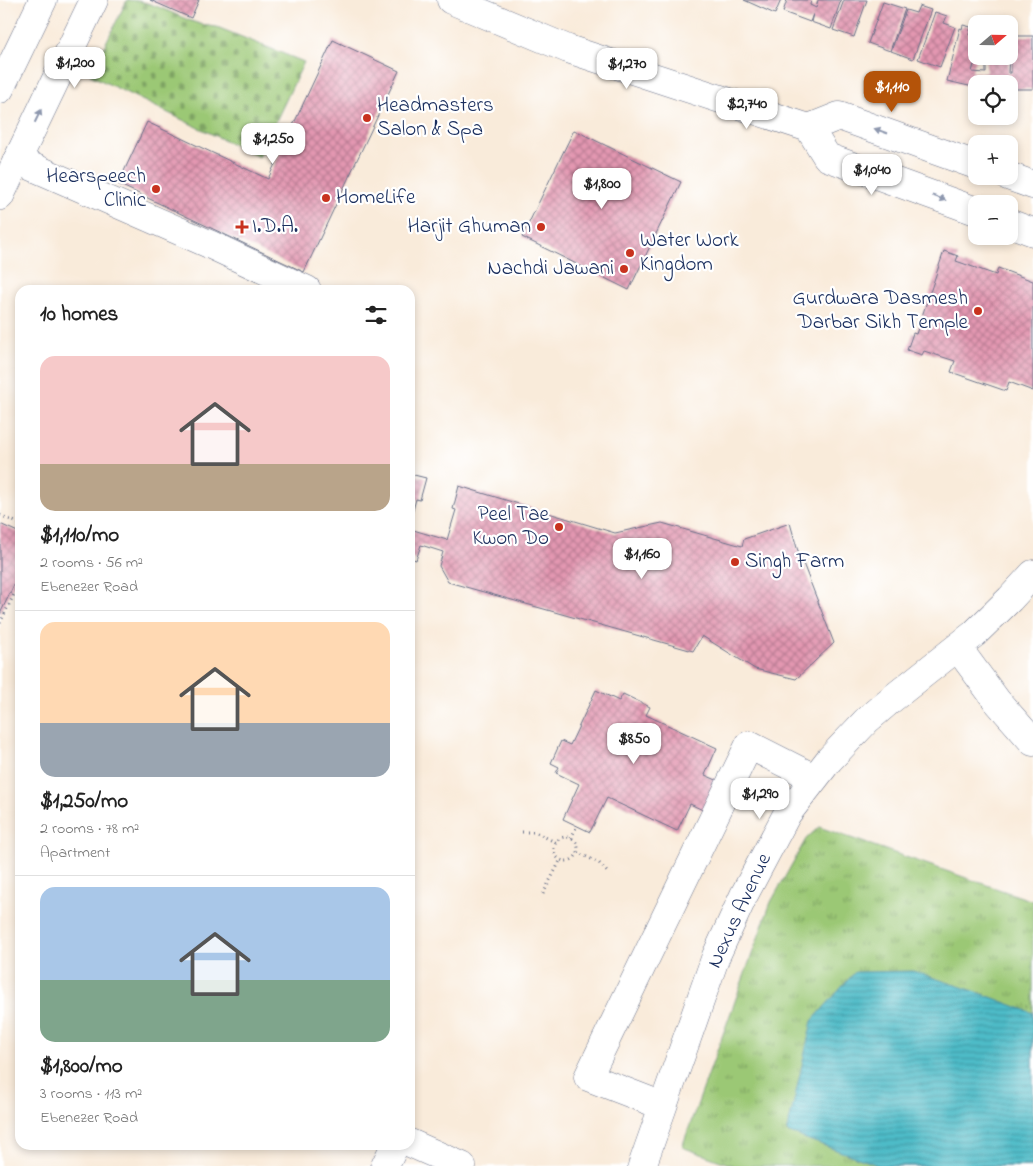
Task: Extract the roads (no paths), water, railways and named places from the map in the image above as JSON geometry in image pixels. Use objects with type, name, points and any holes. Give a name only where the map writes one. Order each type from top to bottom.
[{"type":"main road","points":[[0,89],[43,0]]},
{"type":"main road","points":[[0,196],[94,0]]},
{"type":"main road","points":[[451,0],[568,49],[809,128],[839,116],[968,162]]},
{"type":"main road","points":[[809,128],[827,157],[968,208]]},
{"type":"main road","points":[[17,160],[209,244],[296,285]]},
{"type":"main road","points":[[1018,180],[1033,185]]},
{"type":"main road","points":[[1018,226],[1033,232]]},
{"type":"main road","name":"Nexus Avenue","points":[[642,1166],[716,956],[740,904],[787,814],[814,778],[845,743],[888,702],[958,648],[992,617],[1033,574]]},
{"type":"main road","points":[[958,648],[997,701],[1033,742]]},
{"type":"main road","points":[[663,1106],[588,1077],[749,745],[814,778]]},
{"type":"main road","points":[[415,1145],[462,1166]]},
{"type":"main road","points":[[385,1166],[393,1150]]},
{"type":"water","points":[[913,971],[1033,1013],[1033,1166],[880,1166],[787,1132],[812,1021],[855,972]]},
{"type":"place","name":"Headmasters Salon & Spa","points":[[367,118]]},
{"type":"place","name":"Hearspeech Clinic","points":[[156,189]]},
{"type":"place","name":"HomeLife","points":[[326,198]]},
{"type":"place","name":"I.D.A.","points":[[242,227]]},
{"type":"place","name":"Harjit Ghuman","points":[[541,227]]},
{"type":"place","name":"Water Work Kingdom","points":[[630,253]]},
{"type":"place","name":"Nachdi Jawani","points":[[624,269]]},
{"type":"place","name":"Gurdwara Dasmesh Darbar Sikh Temple","points":[[978,311]]},
{"type":"place","name":"Peel Tae Kwon Do","points":[[559,527]]},
{"type":"place","name":"Singh Farm","points":[[735,562]]}]
